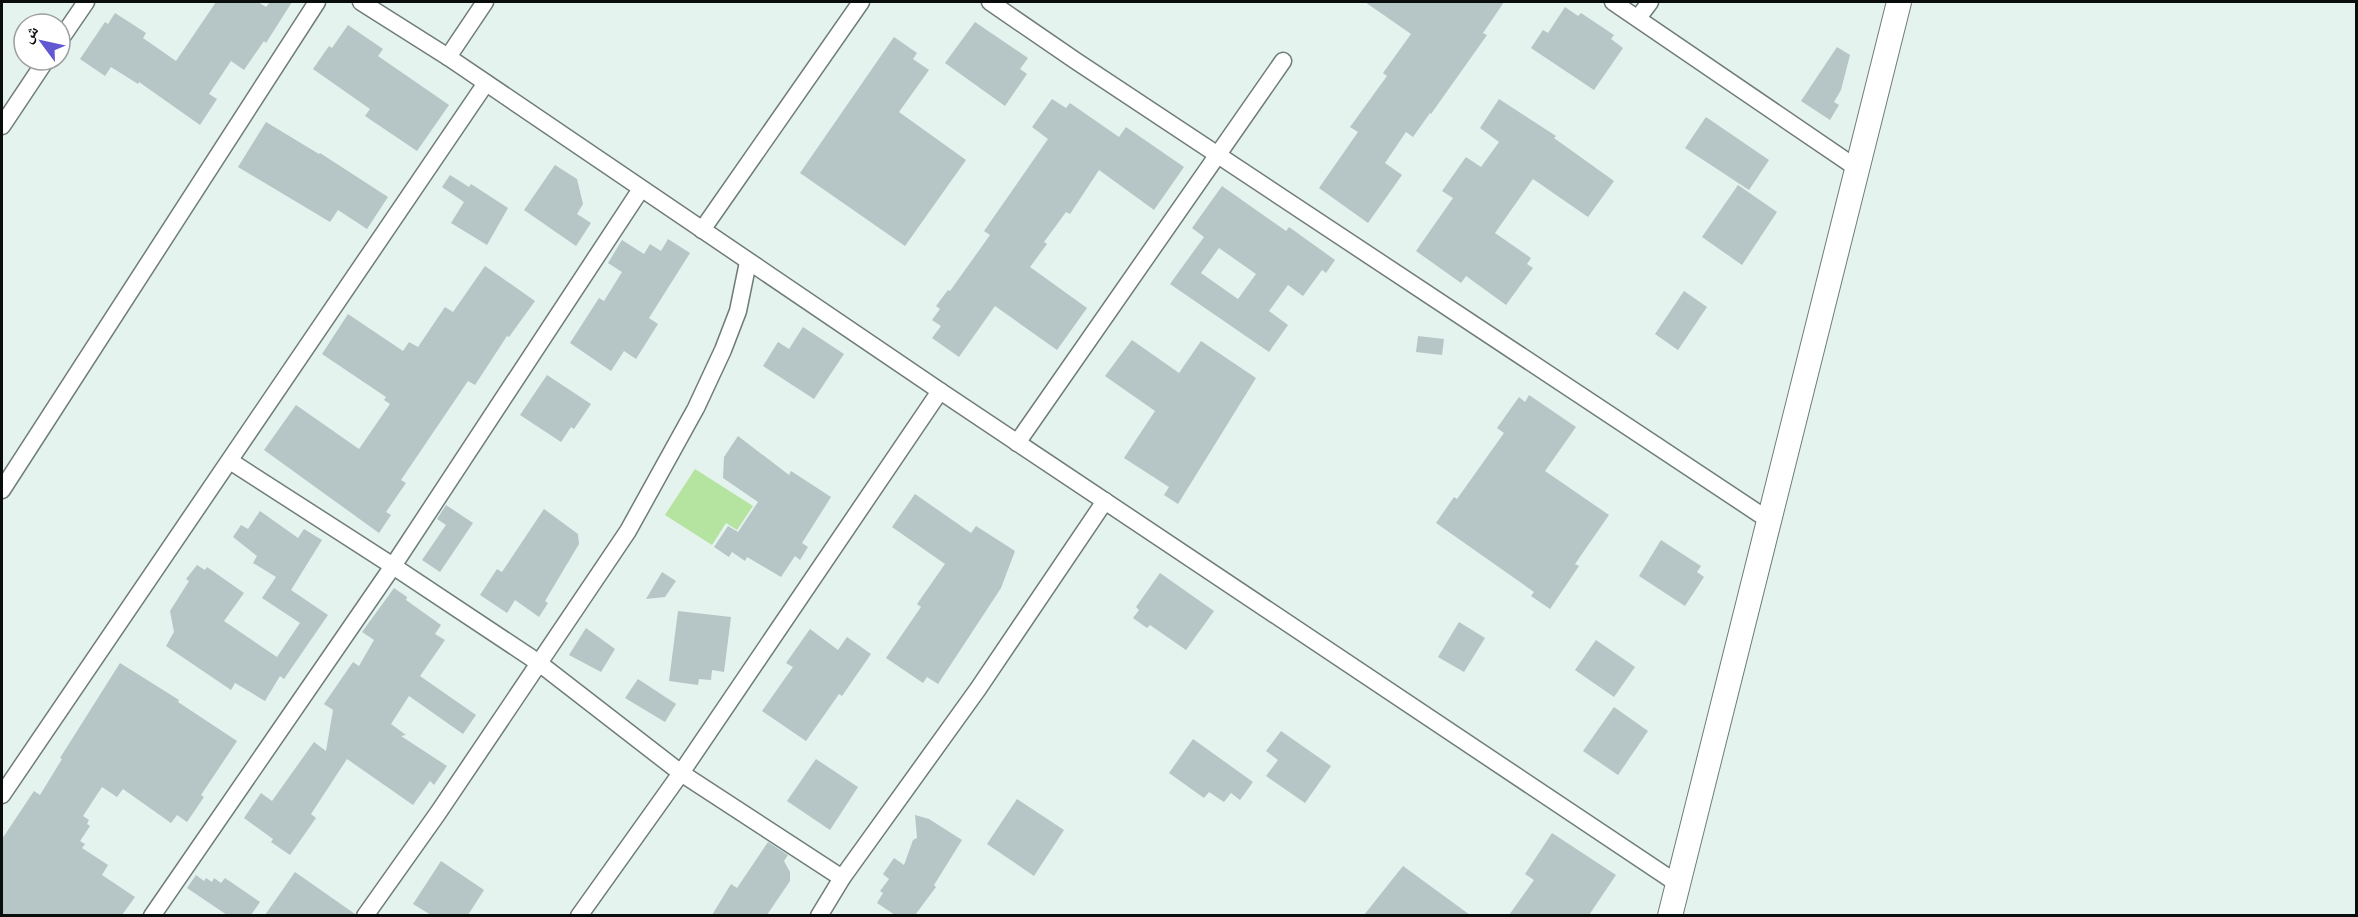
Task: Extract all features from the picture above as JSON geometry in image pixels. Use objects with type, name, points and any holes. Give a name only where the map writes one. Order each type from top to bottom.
[{"type":"street","points":[[72,22],[86,2]]},
{"type":"street","points":[[2,490],[317,2]]},
{"type":"street","points":[[362,2],[448,57],[1017,443],[1678,884]]},
{"type":"street","points":[[448,57],[485,2]]},
{"type":"street","points":[[702,230],[861,2]]},
{"type":"street","points":[[990,2],[1770,521]]},
{"type":"street","points":[[1613,2],[1858,169]]},
{"type":"street","points":[[1638,18],[1650,2]]},
{"type":"street","points":[[1670,915],[1899,2]]},
{"type":"street","points":[[1017,443],[1283,61]]},
{"type":"street","points":[[2,126],[38,72]]},
{"type":"street","points":[[2,795],[486,83]]},
{"type":"street","points":[[152,915],[393,566],[641,189]]},
{"type":"street","points":[[365,915],[438,813],[628,531],[696,408],[738,311],[748,262]]},
{"type":"street","points":[[579,915],[681,773],[940,391]]},
{"type":"street","points":[[230,461],[539,663],[681,773],[842,878]]},
{"type":"street","points":[[819,915],[842,878],[978,689],[1105,501]]},
{"type":"green space","points":[[695,469],[753,506],[737,530],[726,523],[712,545],[665,515]]},
{"type":"building","points":[[216,2],[258,2],[266,7],[270,2],[292,2],[266,43],[264,41],[244,70],[231,61],[209,94],[217,99],[200,125],[139,82],[138,84],[111,67],[105,76],[80,59],[105,22],[108,24],[115,13],[146,33],[143,38],[176,61]]},
{"type":"building","points":[[1365,2],[1504,2],[1483,33],[1487,35],[1431,114],[1413,137],[1406,132],[1385,163],[1402,175],[1368,223],[1319,188],[1358,132],[1350,127],[1387,76],[1383,73],[1411,34]]},
{"type":"building","points":[[1565,7],[1578,16],[1581,13],[1614,35],[1611,39],[1623,48],[1594,90],[1531,48],[1543,30],[1548,33]]},
{"type":"building","points":[[975,22],[1028,58],[1020,69],[1027,74],[1005,106],[945,63]]},
{"type":"building","points":[[348,25],[383,49],[378,56],[449,105],[417,151],[365,116],[370,109],[313,69]]},
{"type":"building","points":[[894,37],[917,53],[913,59],[929,70],[899,112],[966,160],[905,246],[800,173]]},
{"type":"building","points":[[1837,47],[1850,55],[1841,90],[1834,102],[1839,105],[1830,120],[1801,101]]},
{"type":"building","points":[[1052,99],[1066,108],[1070,103],[1119,137],[1126,127],[1184,167],[1154,210],[1099,170],[1070,214],[1066,212],[1044,242],[1047,244],[1030,267],[1087,308],[1057,350],[995,306],[959,357],[932,338],[941,326],[932,320],[940,309],[936,306],[948,290],[950,291],[990,235],[984,231],[1048,139],[1032,127]]},
{"type":"building","points":[[1499,99],[1556,136],[1554,138],[1614,181],[1588,217],[1533,179],[1495,233],[1531,258],[1527,264],[1533,268],[1506,305],[1466,276],[1461,283],[1416,251],[1453,198],[1442,191],[1466,157],[1481,167],[1499,142],[1480,128]]},
{"type":"building","points":[[1706,117],[1769,160],[1749,190],[1685,148]]},
{"type":"building","points":[[266,122],[320,153],[388,197],[367,229],[338,210],[330,222],[238,167]]},
{"type":"building","points":[[555,165],[577,179],[583,204],[577,214],[591,223],[576,246],[524,210]]},
{"type":"building","points":[[450,175],[469,187],[471,184],[508,208],[487,245],[451,223],[464,202],[442,187]]},
{"type":"building","points":[[1738,185],[1777,212],[1742,265],[1702,237]]},
{"type":"building","points":[[1222,186],[1286,231],[1289,227],[1335,260],[1326,273],[1322,270],[1303,296],[1288,285],[1269,311],[1288,325],[1269,352],[1170,284],[1204,237],[1192,228]],"holes":[[[1219,248],[1256,274],[1238,299],[1201,273]]]},
{"type":"building","points":[[668,239],[690,253],[649,318],[658,324],[636,359],[624,351],[611,371],[570,343],[599,298],[604,301],[622,272],[608,263],[622,240],[644,254],[650,244],[661,251]]},
{"type":"building","points":[[485,266],[535,301],[509,337],[507,336],[475,385],[468,381],[401,480],[406,483],[386,512],[391,515],[379,533],[264,450],[296,405],[359,449],[390,404],[384,400],[386,397],[322,354],[348,314],[403,351],[409,342],[418,347],[445,307],[453,312]]},
{"type":"building","points":[[1684,291],[1707,307],[1678,350],[1655,334]]},
{"type":"building","points":[[803,327],[844,354],[814,399],[763,366],[778,342],[789,349]]},
{"type":"building","points":[[1418,336],[1444,339],[1442,355],[1416,352]]},
{"type":"building","points":[[1132,340],[1179,373],[1201,341],[1256,378],[1178,504],[1164,495],[1169,487],[1124,458],[1155,411],[1105,376]]},
{"type":"building","points":[[547,375],[591,404],[574,429],[571,427],[561,442],[520,415]]},
{"type":"building","points":[[1529,395],[1576,427],[1545,471],[1609,515],[1575,564],[1579,566],[1550,609],[1531,596],[1534,592],[1436,523],[1454,497],[1457,499],[1504,433],[1497,428],[1519,397],[1525,402]]},
{"type":"building","points":[[738,436],[789,475],[791,471],[831,497],[802,543],[808,547],[800,560],[795,556],[781,577],[747,557],[745,561],[732,552],[729,557],[714,547],[728,526],[738,532],[758,502],[723,478],[724,457]]},
{"type":"building","points":[[915,494],[971,533],[976,526],[1015,551],[1001,588],[938,684],[927,677],[923,683],[886,658],[921,607],[917,604],[945,564],[892,527]]},
{"type":"building","points":[[446,505],[473,523],[440,572],[422,560],[446,525],[437,519]]},
{"type":"building","points":[[544,509],[578,534],[579,544],[545,601],[548,603],[539,617],[515,600],[507,613],[480,595],[497,569],[502,572]]},
{"type":"building","points":[[260,511],[298,538],[304,529],[322,540],[291,590],[328,615],[284,679],[280,676],[265,701],[235,683],[231,690],[166,646],[174,632],[170,611],[189,581],[186,579],[197,565],[205,570],[207,567],[244,593],[224,621],[277,657],[300,623],[262,598],[276,577],[253,563],[257,556],[233,537],[241,525],[248,529]]},
{"type":"building","points":[[1661,540],[1701,566],[1697,572],[1704,577],[1685,606],[1639,576]]},
{"type":"building","points":[[662,572],[676,581],[665,597],[646,599]]},
{"type":"building","points":[[1160,573],[1214,611],[1186,650],[1150,625],[1147,628],[1133,618],[1139,610],[1136,607]]},
{"type":"building","points":[[394,588],[407,597],[406,600],[441,625],[435,634],[445,640],[420,676],[476,715],[463,734],[409,696],[391,724],[406,735],[401,736],[447,766],[434,785],[430,781],[413,805],[347,759],[311,814],[316,818],[290,855],[271,842],[273,839],[244,818],[261,793],[272,801],[314,742],[326,751],[333,710],[324,704],[353,662],[359,666],[374,640],[362,632]]},
{"type":"building","points":[[678,611],[731,617],[724,672],[712,670],[711,680],[699,679],[698,685],[669,681]]},
{"type":"building","points":[[1459,622],[1485,638],[1464,672],[1438,657]]},
{"type":"building","points":[[586,628],[615,649],[601,672],[569,655]]},
{"type":"building","points":[[810,629],[838,650],[847,637],[871,654],[842,696],[839,694],[806,741],[762,711],[793,667],[786,663]]},
{"type":"building","points":[[1596,640],[1635,667],[1614,697],[1575,670]]},
{"type":"building","points":[[120,663],[179,700],[178,702],[237,741],[201,795],[204,797],[187,822],[177,815],[171,823],[123,789],[117,797],[102,787],[83,816],[89,820],[87,824],[90,826],[80,841],[85,844],[82,848],[108,865],[102,875],[135,897],[122,915],[2,915],[2,839],[34,791],[40,795],[62,759],[60,758]]},
{"type":"building","points":[[638,679],[676,704],[665,722],[625,698]]},
{"type":"building","points":[[1614,707],[1648,731],[1618,775],[1583,751]]},
{"type":"building","points":[[1281,731],[1331,766],[1305,803],[1266,776],[1278,760],[1266,751]]},
{"type":"building","points":[[1193,739],[1253,782],[1240,800],[1231,793],[1224,802],[1209,792],[1204,798],[1169,773]]},
{"type":"building","points":[[816,759],[858,787],[830,830],[787,801]]},
{"type":"building","points":[[1017,799],[1064,830],[1034,876],[987,844]]},
{"type":"building","points":[[915,815],[929,819],[962,840],[934,885],[936,887],[915,915],[895,915],[877,903],[883,893],[880,891],[889,879],[883,874],[894,858],[904,865],[913,840],[917,838]]},
{"type":"building","points":[[1552,833],[1616,875],[1589,915],[1509,915],[1534,880],[1525,874]]},
{"type":"building","points":[[768,842],[788,855],[784,861],[790,872],[790,881],[767,915],[712,915],[731,884],[737,888]]},
{"type":"building","points":[[441,861],[484,890],[468,915],[431,915],[413,904]]},
{"type":"building","points":[[1403,866],[1470,915],[1364,915]]},
{"type":"building","points":[[295,872],[355,914],[355,915],[265,915]]},
{"type":"building","points":[[196,875],[204,881],[206,878],[212,882],[214,878],[221,883],[225,878],[260,902],[251,915],[227,915],[187,888]]}]
